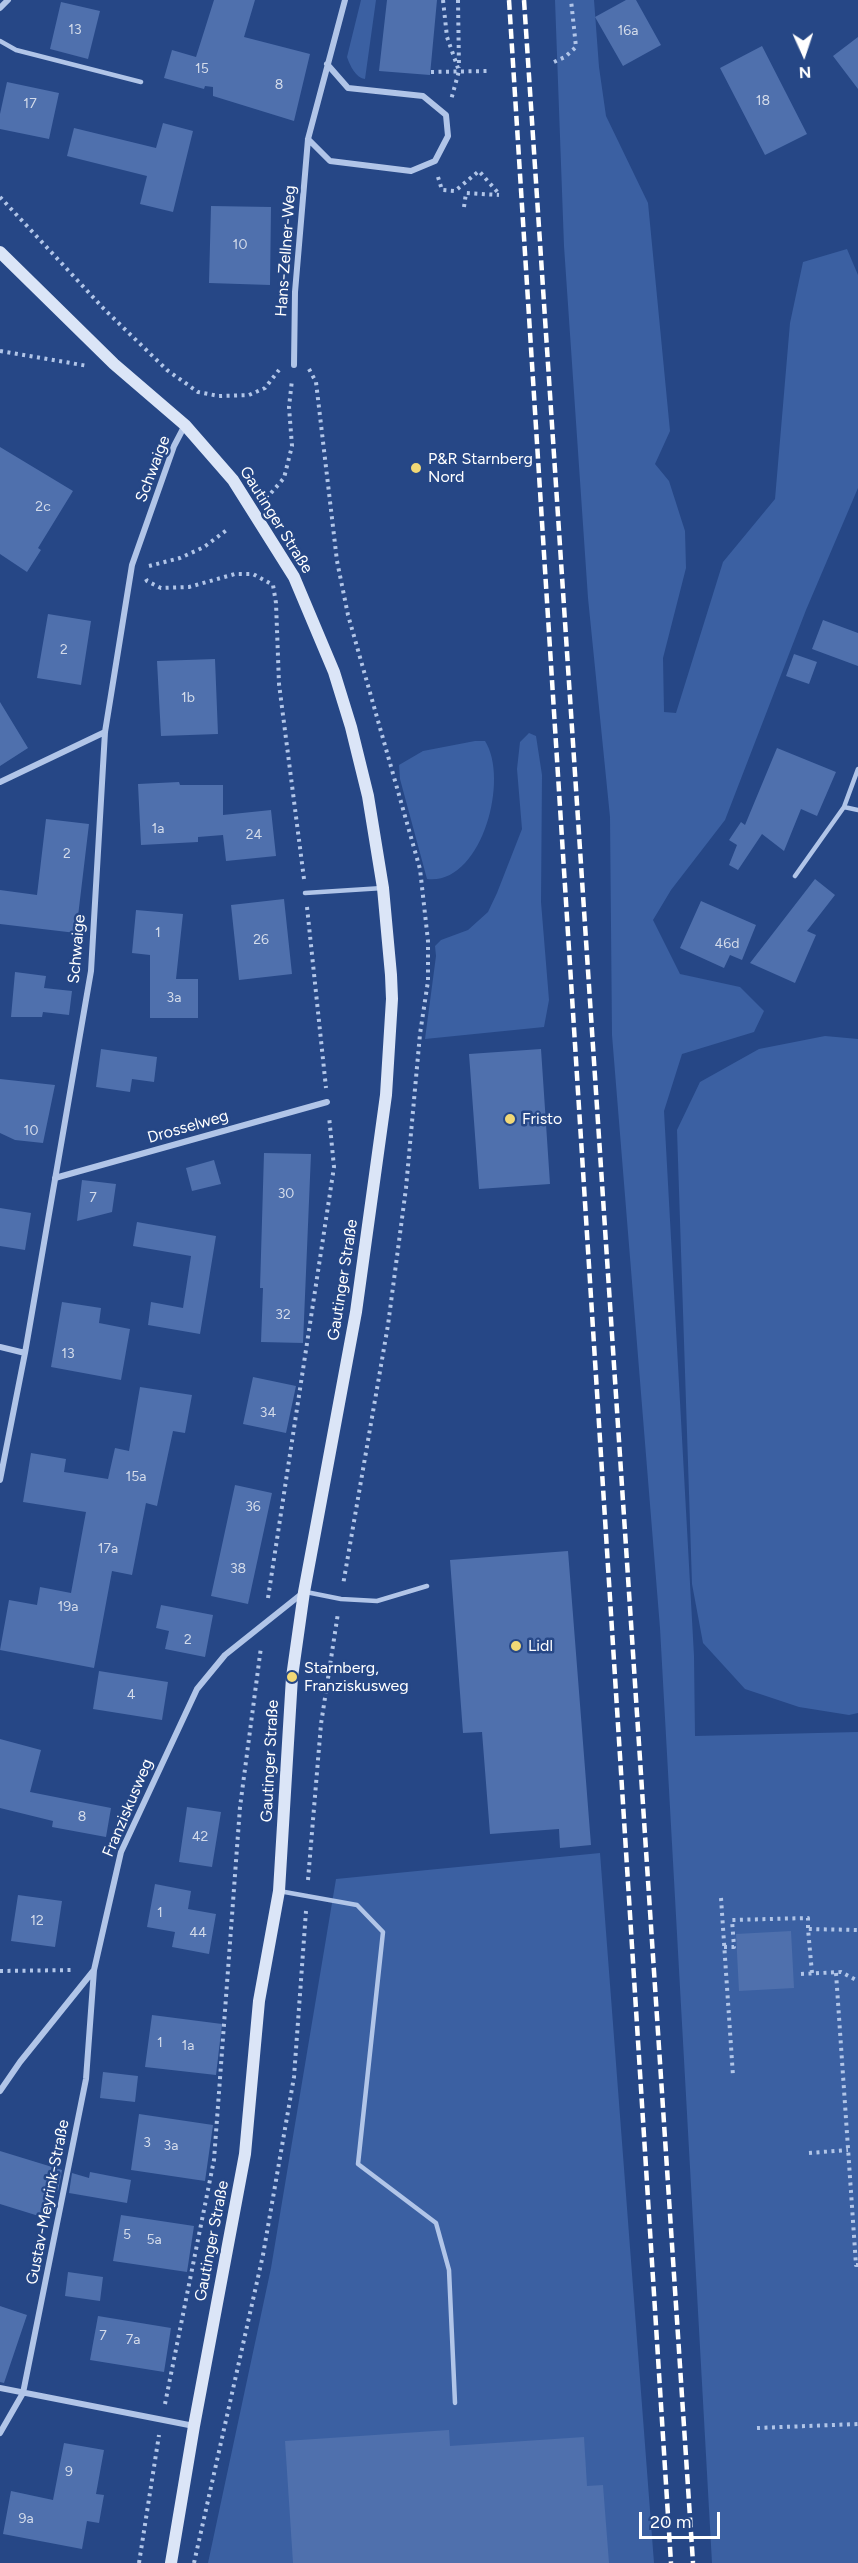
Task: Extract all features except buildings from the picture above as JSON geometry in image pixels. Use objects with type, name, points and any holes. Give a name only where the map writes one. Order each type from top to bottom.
[{"type":"main road","name":"Gautinger Straße","points":[[0,252],[114,364],[185,425],[232,480],[267,531],[294,577],[315,622],[334,672],[368,796],[383,888],[392,999],[386,1095],[356,1312],[303,1592],[292,1677],[279,1891],[259,2001],[245,2154],[171,2563]]},
{"type":"street","points":[[0,8],[8,0]]},
{"type":"street","name":"Hans-Zellner-Weg","points":[[294,364],[295,292],[308,139],[345,0]]},
{"type":"street","points":[[308,139],[330,161],[411,171],[435,161],[448,136],[446,115],[423,96],[348,88],[327,64]]},
{"type":"street","name":"Schwaige","points":[[0,1480],[26,1353],[91,971],[105,732],[132,566],[174,446],[185,425]]},
{"type":"street","points":[[0,782],[105,732]]},
{"type":"street","name":"Drosselweg","points":[[55,1178],[327,1102]]},
{"type":"street","points":[[0,1347],[26,1353]]},
{"type":"street","name":"Franziskusweg","points":[[0,2091],[20,2062],[94,1970],[121,1852],[197,1689],[225,1655],[303,1592]]},
{"type":"street","name":"Gustav-Meyrink-Straße","points":[[0,2433],[23,2393],[86,2079],[94,1970]]},
{"type":"street","points":[[0,2388],[194,2426]]},
{"type":"lane","points":[[0,41],[16,50],[141,82]]},
{"type":"lane","points":[[795,876],[844,807],[858,769]]},
{"type":"lane","points":[[844,807],[858,810]]},
{"type":"lane","points":[[305,893],[383,888]]},
{"type":"lane","points":[[303,1592],[341,1599],[377,1601],[427,1586]]},
{"type":"lane","points":[[279,1891],[357,1905],[383,1932],[358,2164],[436,2223],[448,2270],[455,2403]]},
{"type":"path","points":[[443,0],[447,37],[459,71]]},
{"type":"path","points":[[446,115],[459,71],[458,0]]},
{"type":"path","points":[[554,62],[565,57],[576,47],[571,0]]},
{"type":"path","points":[[431,72],[489,71]]},
{"type":"path","points":[[442,190],[455,191],[480,171],[500,195],[466,193],[464,207]]},
{"type":"path","points":[[0,197],[104,309],[167,370],[198,392],[219,396],[249,395],[265,388],[279,370],[294,364],[289,407],[292,446],[284,478],[271,493]]},
{"type":"path","points":[[0,351],[90,367]]},
{"type":"path","points":[[132,566],[144,569],[153,564],[180,558],[196,551],[228,529]]},
{"type":"path","points":[[140,2563],[162,2420],[214,2160],[240,1807],[265,1622],[334,1167],[305,893],[279,684],[276,603],[273,585],[253,574],[244,574],[189,587],[161,588],[147,581],[144,569]]},
{"type":"path","points":[[721,1898],[733,2076]]},
{"type":"path","points":[[724,1947],[734,1947],[732,1920],[808,1918],[812,1973]]},
{"type":"path","points":[[808,1929],[858,1930]]},
{"type":"path","points":[[0,1971],[94,1970]]},
{"type":"path","points":[[801,1974],[841,1972],[858,1981]]},
{"type":"path","points":[[836,1973],[856,2265],[858,2265]]},
{"type":"path","points":[[809,2153],[848,2150]]},
{"type":"path","points":[[758,2428],[858,2424]]},
{"type":"shaded area","points":[[361,0],[376,0],[365,79],[356,74],[347,57]]},
{"type":"shaded area","points":[[555,0],[594,0],[599,67],[606,116],[648,203],[670,431],[655,464],[669,481],[685,531],[686,568],[663,658],[664,712],[676,713],[723,562],[775,499],[790,323],[803,262],[847,249],[858,275],[858,488],[806,610],[725,820],[671,890],[653,920],[680,974],[740,987],[764,1011],[754,1032],[682,1054],[664,1111],[694,1656],[695,1736],[858,1732],[858,2563],[712,2563],[660,1628],[612,1035],[610,817],[588,598],[564,246]]},
{"type":"shaded area","points":[[529,733],[536,736],[542,775],[541,902],[549,1000],[544,1027],[425,1039],[436,956],[435,946],[441,940],[468,930],[488,912],[522,829],[517,769],[520,742]]},
{"type":"shaded area","points":[[485,741],[492,758],[494,780],[492,804],[486,827],[476,849],[462,866],[446,877],[427,879],[400,779],[399,765],[423,751]]},
{"type":"shaded area","points":[[825,1036],[858,1039],[858,1713],[849,1715],[799,1707],[745,1689],[703,1643],[692,1584],[677,1130],[700,1082],[759,1049]]},
{"type":"shaded area","points":[[600,1853],[654,2563],[208,2563],[271,2268],[336,1879]]},
{"type":"railway","points":[[509,0],[671,2563]]},
{"type":"railway","points":[[524,0],[693,2563]]},
{"type":"place","name":"P&R Starnberg Nord","points":[[416,468]]},
{"type":"place","name":"Fristo","points":[[510,1119]]},
{"type":"place","name":"Lidl","points":[[516,1646]]},
{"type":"place","name":"Starnberg, Franziskusweg","points":[[292,1677]]}]
